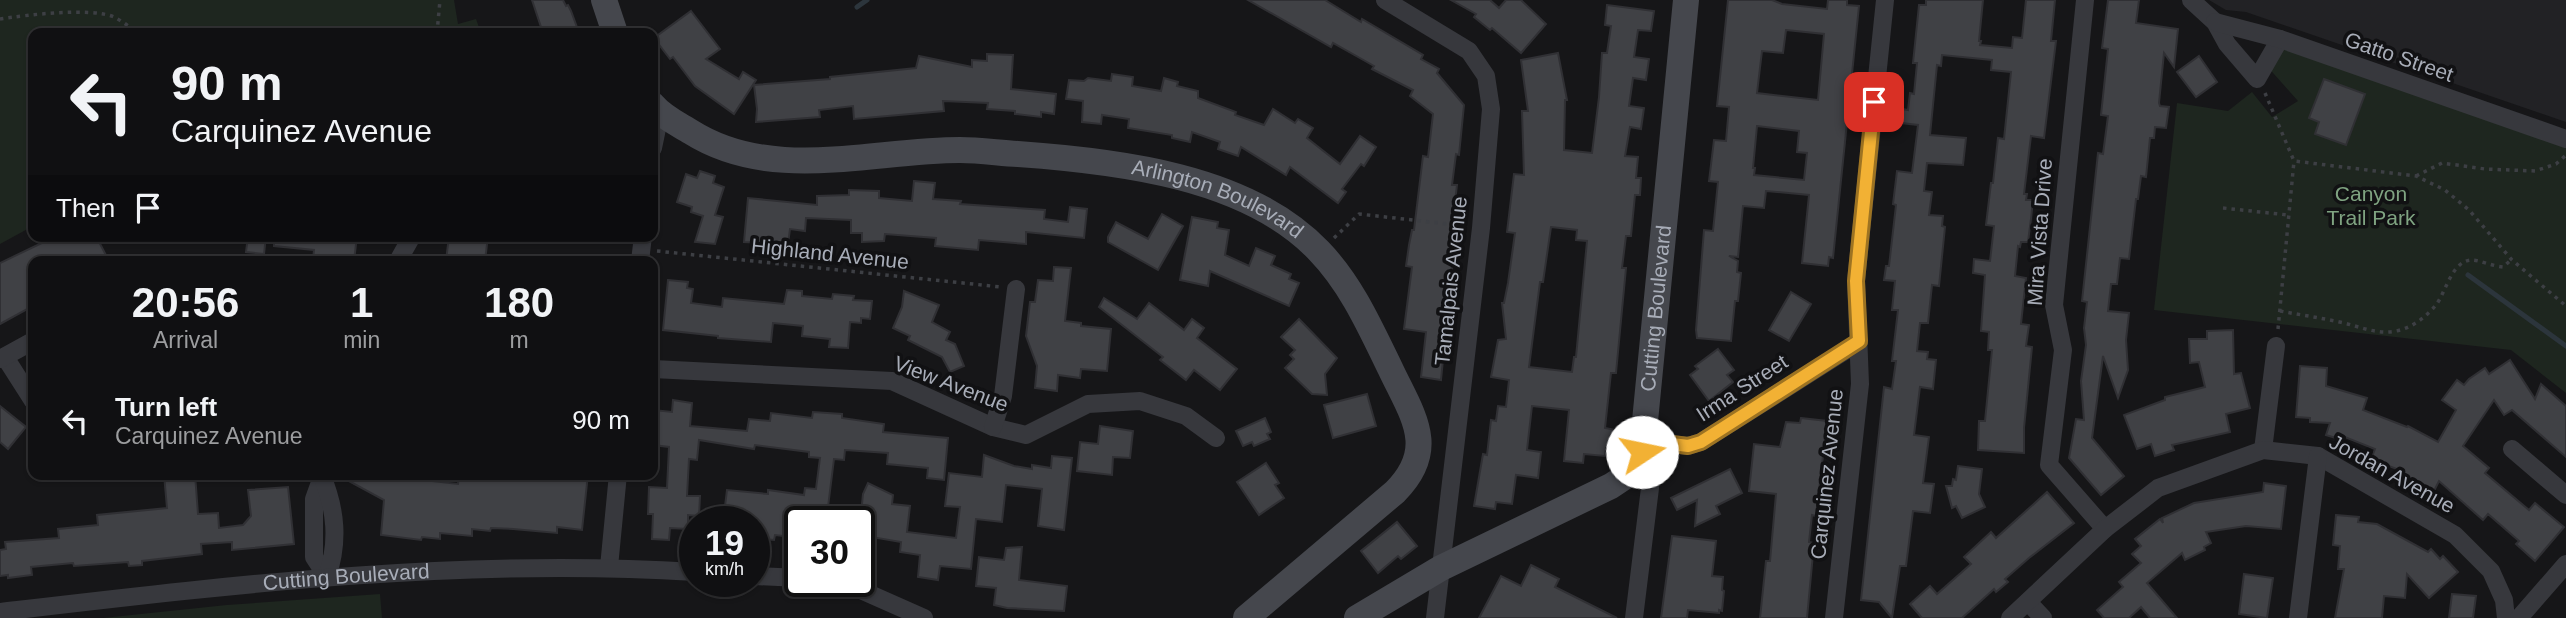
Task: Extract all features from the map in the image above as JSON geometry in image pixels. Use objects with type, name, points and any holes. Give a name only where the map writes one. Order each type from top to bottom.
[{"type":"main road","points":[[604,0],[613,28]]},
{"type":"main road","name":"Cutting Boulevard","points":[[1642,452],[1686,0]]},
{"type":"main road","name":"Arlington Boulevard","points":[[658,110],[708,144],[741,156],[775,160],[830,159],[960,150],[1070,158],[1149,171],[1221,190],[1266,210],[1320,251],[1338,273],[1368,321],[1416,424],[1419,452],[1415,468],[1395,492],[1246,618]]},
{"type":"main road","points":[[1357,618],[1441,568],[1611,486],[1629,474],[1642,452]]},
{"type":"street","name":"Tamalpais Avenue","points":[[1385,0],[1469,51],[1486,76],[1491,109],[1481,228],[1435,618]]},
{"type":"street","name":"Carquinez Avenue","points":[[1834,618],[1860,384],[1856,281],[1885,0]]},
{"type":"street","name":"Mira Vista Drive","points":[[2085,0],[2054,304],[2063,350],[2049,465],[2105,529]]},
{"type":"street","points":[[2191,0],[2215,22],[2227,44],[2257,79],[2280,39]]},
{"type":"street","name":"Gatto Street","points":[[2215,22],[2280,39],[2566,139]]},
{"type":"street","points":[[993,427],[1003,396],[1016,289]]},
{"type":"street","name":"Irma Street","points":[[1642,452],[1672,444],[1688,446],[1701,442],[1859,341]]},
{"type":"street","points":[[28,344],[2,358],[28,394]]},
{"type":"street","points":[[2263,450],[2276,346]]},
{"type":"street","name":"View Avenue","points":[[658,369],[892,381],[993,427],[1026,435],[1088,404],[1140,401],[1186,416],[1216,438]]},
{"type":"street","points":[[2512,449],[2566,495]]},
{"type":"street","name":"Jordan Avenue","points":[[2010,618],[2105,529],[2158,488],[2263,450],[2318,456],[2455,535],[2491,571],[2504,600],[2505,618]]},
{"type":"street","points":[[1634,618],[1650,488],[1642,452]]},
{"type":"street","points":[[2298,618],[2318,456]]},
{"type":"street","points":[[321,480],[314,499],[314,557],[327,577]]},
{"type":"street","points":[[608,566],[617,480]]},
{"type":"street","points":[[2519,618],[2566,564]]},
{"type":"street","name":"Cutting Boulevard","points":[[0,612],[327,577],[542,566],[608,566],[679,571]]},
{"type":"street","points":[[875,596],[925,618]]},
{"type":"street","points":[[2028,602],[2043,618]]},
{"type":"path","points":[[437,28],[440,0]]},
{"type":"path","points":[[0,19],[35,15],[104,14],[117,18],[130,28]]},
{"type":"path","points":[[2257,79],[2275,113],[2294,161],[2280,312],[2343,323],[2375,332],[2394,332],[2409,327],[2438,303],[2461,263],[2472,260],[2489,266],[2503,267],[2512,260]]},
{"type":"path","points":[[2416,176],[2442,163],[2485,169],[2535,171],[2556,164],[2566,154]]},
{"type":"path","points":[[2294,161],[2416,176],[2445,190],[2469,210],[2512,260],[2566,306]]},
{"type":"path","points":[[2223,208],[2288,215]]},
{"type":"path","points":[[1320,251],[1359,214],[1481,228]]},
{"type":"path","name":"Highland Avenue","points":[[641,249],[1016,289]]},
{"type":"shaded area","points":[[2209,0],[2566,0],[2566,122],[2246,12],[2226,10]]},
{"type":"green space","points":[[0,0],[454,0],[458,24],[476,19],[479,28],[28,28],[28,229],[0,244]]},
{"type":"green space","name":"Canyon Trail Park","points":[[2280,39],[2566,139],[2566,393],[2511,350],[2154,310],[2177,103],[2228,111],[2252,92],[2272,117],[2298,101],[2265,64]]},
{"type":"green space","points":[[380,594],[382,618],[103,618],[227,605]]},
{"type":"building","points":[[532,0],[563,0],[566,6],[568,5],[577,28],[541,28]]},
{"type":"building","points":[[1248,0],[1325,0],[1423,55],[1421,59],[1439,69],[1437,73],[1464,105],[1459,155],[1456,154],[1452,185],[1457,185],[1451,235],[1455,236],[1441,380],[1421,377],[1426,332],[1404,329],[1412,267],[1406,266],[1414,230],[1423,156],[1428,157],[1433,114],[1410,96],[1413,90],[1372,69],[1374,66],[1333,43],[1331,47]]},
{"type":"building","points":[[1451,0],[1490,0],[1499,8],[1506,0],[1521,0],[1546,24],[1521,53],[1492,28],[1490,30],[1474,17],[1476,14]]},
{"type":"building","points":[[1728,0],[1772,0],[1782,4],[1827,9],[1828,0],[1847,0],[1847,5],[1859,6],[1833,258],[1829,257],[1828,266],[1802,263],[1809,195],[1766,191],[1764,208],[1743,206],[1738,257],[1729,256],[1738,261],[1737,272],[1741,273],[1731,341],[1697,338],[1696,330],[1704,230],[1713,231],[1718,182],[1709,181],[1714,140],[1726,141],[1729,107],[1717,106]],"holes":[[[1786,30],[1824,34],[1818,100],[1757,93],[1762,51],[1783,53]],[[1757,126],[1799,131],[1797,152],[1807,153],[1804,180],[1754,175]]]},
{"type":"building","points":[[1926,0],[1983,0],[1980,45],[2012,48],[2013,37],[2022,38],[2026,0],[2055,0],[2051,41],[2056,41],[2044,138],[2031,136],[2024,194],[2027,194],[2026,200],[2033,200],[2031,219],[2028,242],[2021,242],[2020,247],[2018,246],[2015,276],[2026,278],[2021,324],[2029,325],[2026,346],[2032,347],[2024,453],[1978,450],[1979,421],[1985,421],[1992,350],[1988,350],[1989,332],[1981,331],[1985,275],[1973,273],[1974,259],[1990,261],[1994,226],[1986,225],[1998,138],[2004,139],[2011,72],[1991,70],[1992,60],[1942,55],[1941,66],[1937,65],[1930,135],[1966,138],[1963,165],[1927,163],[1924,191],[1932,192],[1929,215],[1943,216],[1942,226],[1945,227],[1939,286],[1932,285],[1928,323],[1920,323],[1917,351],[1928,352],[1927,359],[1936,360],[1933,389],[1920,387],[1914,435],[1929,437],[1923,483],[1934,484],[1930,513],[1913,511],[1906,566],[1900,566],[1892,618],[1879,602],[1861,600],[1884,387],[1892,389],[1896,361],[1892,361],[1898,310],[1892,310],[1895,281],[1884,280],[1886,266],[1889,266],[1896,205],[1893,204],[1897,171],[1912,173],[1918,125],[1901,123],[1902,109],[1908,110],[1910,93],[1914,94],[1917,63],[1913,63],[1919,5],[1926,5]]},
{"type":"building","points":[[2108,0],[2139,0],[2136,23],[2178,29],[2174,67],[2164,53],[2159,103],[2160,106],[2169,107],[2166,128],[2155,127],[2154,138],[2150,138],[2146,177],[2141,176],[2136,199],[2129,259],[2120,258],[2117,284],[2111,284],[2108,311],[2129,313],[2126,340],[2128,370],[2118,398],[2103,356],[2092,438],[2124,476],[2101,495],[2069,458],[2076,419],[2084,420],[2081,381],[2086,345],[2084,328],[2087,302],[2082,301],[2098,153],[2103,154],[2108,116],[2101,115],[2108,49],[2102,48]]},
{"type":"building","points":[[1607,5],[1654,11],[1651,31],[1638,30],[1634,57],[1649,59],[1646,80],[1633,78],[1629,106],[1644,108],[1641,129],[1630,127],[1625,156],[1638,157],[1636,178],[1641,178],[1640,195],[1635,195],[1631,236],[1626,236],[1622,268],[1626,268],[1616,373],[1611,373],[1605,428],[1616,430],[1614,449],[1606,448],[1605,456],[1584,454],[1583,463],[1564,461],[1569,410],[1532,406],[1527,450],[1541,452],[1538,478],[1516,475],[1512,504],[1496,502],[1495,509],[1474,506],[1483,454],[1487,455],[1491,420],[1496,421],[1498,406],[1506,407],[1509,380],[1491,377],[1498,340],[1506,339],[1502,303],[1508,283],[1515,233],[1507,232],[1514,174],[1524,175],[1522,111],[1528,111],[1521,60],[1558,53],[1567,100],[1564,150],[1592,153],[1602,53],[1607,53],[1611,26],[1605,25]],"holes":[[[1551,227],[1577,230],[1576,240],[1587,241],[1576,357],[1572,372],[1529,367],[1540,282],[1543,282]]]},
{"type":"building","points":[[691,11],[720,49],[706,59],[739,79],[743,72],[756,80],[734,114],[695,86],[673,57],[670,59],[658,43],[658,35]]},
{"type":"building","points":[[987,54],[1013,55],[1011,89],[1056,94],[1054,114],[1041,112],[1041,117],[1015,114],[1015,111],[987,109],[988,103],[943,101],[944,111],[854,119],[853,106],[819,110],[820,117],[756,122],[754,85],[916,68],[919,56],[972,67],[972,60],[987,61]]},
{"type":"building","points":[[2199,56],[2217,82],[2196,97],[2177,72]]},
{"type":"building","points":[[1112,74],[1133,77],[1132,86],[1161,91],[1164,78],[1178,82],[1177,86],[1198,91],[1198,98],[1264,125],[1273,109],[1295,123],[1298,119],[1313,128],[1307,138],[1340,164],[1360,136],[1376,147],[1364,166],[1361,164],[1342,189],[1346,192],[1338,203],[1290,167],[1286,175],[1241,147],[1238,156],[1218,149],[1220,142],[1192,132],[1190,142],[1172,138],[1172,135],[1128,128],[1129,119],[1102,115],[1101,124],[1082,122],[1083,101],[1066,99],[1069,80],[1084,81],[1088,78],[1111,81]]},
{"type":"building","points":[[2324,79],[2365,94],[2346,145],[2315,134],[2319,122],[2309,118]]},
{"type":"building","points":[[700,171],[715,176],[713,183],[724,187],[715,215],[723,217],[715,244],[695,242],[703,216],[691,212],[692,207],[677,202],[686,174],[697,178]]},
{"type":"building","points":[[914,181],[935,183],[933,199],[961,201],[960,204],[1045,210],[1044,219],[1068,222],[1070,207],[1087,209],[1084,238],[1026,232],[1026,244],[979,240],[978,250],[935,246],[936,238],[885,234],[884,241],[862,242],[862,233],[851,233],[851,220],[806,218],[805,231],[790,229],[788,244],[744,242],[748,198],[817,205],[817,196],[849,195],[849,190],[879,191],[879,198],[912,201]]},
{"type":"building","points":[[1162,214],[1183,226],[1158,270],[1108,242],[1116,222],[1148,239]]},
{"type":"building","points":[[1192,217],[1218,222],[1217,228],[1229,230],[1225,255],[1249,266],[1256,248],[1275,256],[1271,265],[1291,274],[1289,279],[1299,283],[1289,306],[1210,271],[1208,286],[1180,280]]},
{"type":"building","points":[[44,242],[99,242],[106,256],[28,256],[28,309],[0,324],[0,263]]},
{"type":"building","points":[[247,242],[265,242],[264,254],[246,252]]},
{"type":"building","points":[[274,242],[356,242],[355,256],[313,256],[314,250],[274,246]]},
{"type":"building","points":[[448,242],[487,242],[486,256],[447,256]]},
{"type":"building","points":[[1054,267],[1071,268],[1065,321],[1081,323],[1081,326],[1111,329],[1107,371],[1081,369],[1080,378],[1058,375],[1057,391],[1035,388],[1037,366],[1026,336],[1030,302],[1035,302],[1038,280],[1053,281]]},
{"type":"building","points":[[668,280],[688,282],[687,288],[693,289],[691,303],[722,307],[723,298],[784,304],[787,290],[802,291],[802,296],[832,299],[833,294],[854,296],[853,300],[872,301],[870,319],[861,318],[861,323],[850,322],[848,348],[829,347],[830,339],[802,336],[803,326],[773,323],[771,342],[663,330]]},
{"type":"building","points":[[904,291],[939,305],[932,322],[950,332],[946,340],[955,344],[964,366],[950,372],[942,357],[908,340],[910,336],[893,328],[902,307]]},
{"type":"building","points":[[1791,292],[1811,304],[1789,341],[1769,330]]},
{"type":"building","points":[[1104,298],[1137,319],[1149,303],[1184,330],[1192,319],[1204,328],[1197,338],[1237,369],[1220,390],[1194,370],[1186,380],[1160,360],[1163,357],[1099,307]]},
{"type":"building","points":[[1299,319],[1337,358],[1325,374],[1327,395],[1312,394],[1285,368],[1294,359],[1290,355],[1295,350],[1281,337]]},
{"type":"building","points":[[2233,330],[2234,374],[2241,373],[2250,408],[2226,414],[2230,432],[2172,445],[2174,450],[2155,456],[2151,444],[2137,449],[2124,415],[2165,400],[2165,397],[2205,387],[2199,362],[2190,363],[2189,339],[2207,339],[2207,331]]},
{"type":"building","points":[[1718,349],[1734,370],[1727,375],[1733,382],[1709,401],[1690,375],[1698,369],[1695,366]]},
{"type":"building","points":[[2510,360],[2535,399],[2541,384],[2566,406],[2566,457],[2512,410],[2504,415],[2494,400],[2463,446],[2489,468],[2485,473],[2529,510],[2535,503],[2564,527],[2535,561],[2516,544],[2519,541],[2488,514],[2483,520],[2439,481],[2434,491],[2401,474],[2402,471],[2371,459],[2375,449],[2340,435],[2339,439],[2326,435],[2330,423],[2310,422],[2310,418],[2296,417],[2300,366],[2327,368],[2326,386],[2367,398],[2363,410],[2408,426],[2438,442],[2456,410],[2442,400],[2457,380],[2464,385],[2485,368],[2489,374]]},
{"type":"building","points":[[1367,394],[1376,426],[1333,438],[1324,405]]},
{"type":"building","points":[[673,400],[692,403],[690,426],[747,431],[749,419],[770,421],[771,413],[812,418],[813,412],[842,414],[842,418],[884,424],[883,432],[948,438],[944,480],[927,478],[928,468],[887,464],[888,453],[845,450],[844,460],[834,459],[828,506],[784,506],[784,536],[775,535],[774,540],[770,540],[770,506],[725,506],[727,490],[768,494],[768,490],[804,495],[805,488],[816,489],[820,458],[809,457],[809,452],[755,445],[754,449],[699,440],[697,460],[689,459],[687,496],[700,496],[700,506],[679,506],[679,528],[670,528],[669,540],[652,539],[653,514],[648,514],[649,487],[667,488],[669,447],[658,446],[658,410],[672,412]]},
{"type":"building","points":[[0,406],[26,427],[8,449],[0,442]]},
{"type":"building","points":[[1265,418],[1271,432],[1267,434],[1270,439],[1254,446],[1252,442],[1243,446],[1236,431]]},
{"type":"building","points":[[1801,418],[1827,421],[1816,516],[1812,515],[1809,542],[1814,543],[1807,618],[1760,618],[1766,561],[1770,561],[1776,494],[1749,491],[1754,444],[1780,447],[1786,422],[1800,423]]},
{"type":"building","points":[[1100,426],[1133,431],[1130,458],[1113,457],[1112,475],[1077,471],[1080,442],[1098,444]]},
{"type":"building","points":[[984,455],[1014,466],[1032,469],[1032,465],[1051,468],[1052,456],[1072,458],[1064,530],[1038,526],[1042,489],[1006,485],[1002,522],[976,519],[971,569],[940,566],[938,580],[918,577],[920,555],[900,552],[901,542],[875,538],[875,506],[862,506],[868,483],[893,495],[892,504],[910,506],[907,532],[956,538],[960,507],[945,506],[949,473],[982,477]]},
{"type":"building","points":[[1266,463],[1279,483],[1275,485],[1284,498],[1259,515],[1237,482]]},
{"type":"building","points":[[1958,466],[1982,469],[1979,494],[1985,507],[1962,518],[1956,506],[1952,508],[1946,486],[1952,486],[1953,479],[1956,480]]},
{"type":"building","points":[[1730,469],[1742,493],[1716,506],[1720,514],[1695,526],[1697,500],[1677,510],[1671,498]]},
{"type":"building","points":[[165,480],[195,480],[198,514],[218,513],[219,528],[243,525],[251,516],[248,490],[288,487],[294,544],[232,550],[232,542],[201,544],[202,554],[142,561],[142,565],[129,566],[128,562],[74,566],[73,563],[31,567],[32,575],[8,578],[8,575],[0,576],[0,550],[6,549],[5,542],[59,538],[58,529],[98,525],[97,515],[167,508]]},
{"type":"building","points":[[347,480],[422,480],[458,484],[458,480],[587,480],[582,530],[557,527],[557,533],[491,528],[490,531],[472,529],[472,536],[440,533],[440,539],[422,537],[421,540],[381,535],[384,500]]},
{"type":"building","points":[[2264,483],[2286,486],[2281,529],[2246,526],[2206,532],[2211,543],[2204,547],[2205,550],[2185,560],[2182,553],[2147,583],[2177,618],[2150,618],[2141,607],[2129,618],[2104,618],[2097,610],[2123,587],[2119,582],[2141,563],[2132,554],[2141,546],[2135,539],[2160,519],[2163,523],[2162,518],[2194,503],[2263,492]]},
{"type":"building","points":[[2047,492],[2074,523],[2029,558],[2005,579],[2008,582],[1996,592],[1994,589],[1962,618],[1922,618],[1910,604],[1930,586],[1937,594],[1971,564],[1964,557],[1991,532],[1996,538]]},
{"type":"building","points":[[2336,515],[2359,517],[2358,522],[2377,524],[2428,552],[2431,549],[2440,559],[2443,556],[2458,572],[2429,598],[2407,574],[2405,598],[2384,596],[2382,618],[2335,618],[2344,569],[2338,569],[2340,546],[2333,545]]},
{"type":"building","points":[[1397,522],[1417,546],[1401,559],[1398,556],[1378,573],[1361,551]]},
{"type":"building","points":[[1672,536],[1716,541],[1712,576],[1723,577],[1724,591],[1722,611],[1719,610],[1719,613],[1688,610],[1687,618],[1661,618]]},
{"type":"building","points":[[1022,547],[1019,580],[1067,586],[1064,611],[994,605],[996,588],[976,586],[979,557],[1004,560],[1006,548]]},
{"type":"building","points":[[1531,565],[1559,579],[1555,587],[1617,618],[1479,618],[1501,576],[1521,586]]},
{"type":"building","points":[[2244,574],[2273,578],[2267,618],[2239,614]]},
{"type":"building","points":[[2452,594],[2476,596],[2473,618],[2449,618]]},
{"type":"waterway","points":[[857,7],[867,0]]},
{"type":"waterway","points":[[2468,275],[2566,346]]},
{"type":"route","points":[[1642,452],[1672,444],[1688,446],[1701,442],[1859,341],[1856,281],[1874,102]]}]
